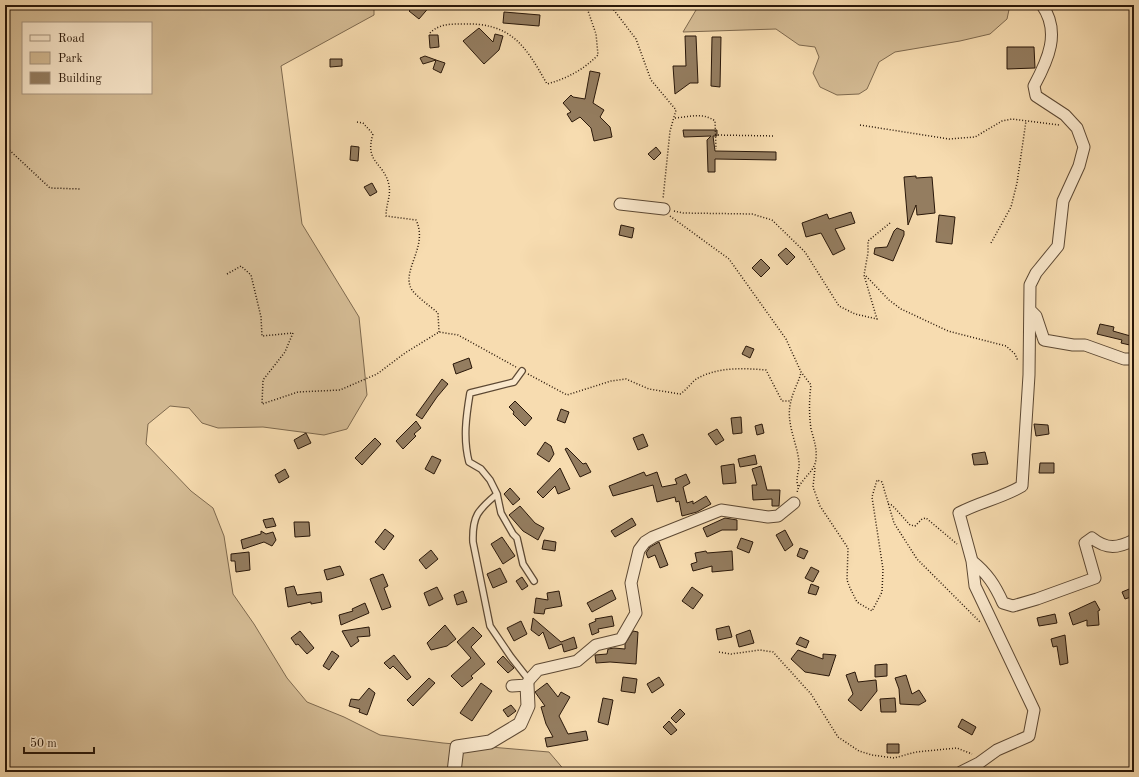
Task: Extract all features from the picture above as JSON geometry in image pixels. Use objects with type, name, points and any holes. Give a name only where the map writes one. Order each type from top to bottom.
[{"type":"street","points":[[961,772],[979,763],[997,750],[1030,736],[1034,710],[974,586],[971,558],[959,513],[975,504],[1006,496],[1022,486],[1029,375],[1030,286],[1036,273],[1058,246],[1063,201],[1080,166],[1084,147],[1077,128],[1065,115],[1036,96],[1034,86],[1047,62],[1052,42],[1051,23],[1042,5]]},
{"type":"street","points":[[620,204],[664,209]]},
{"type":"street","points":[[1030,310],[1036,316],[1044,340],[1073,345],[1085,344],[1124,359],[1134,359]]},
{"type":"street","points":[[512,686],[528,682],[538,670],[576,661],[596,646],[621,639],[636,613],[631,583],[639,550],[645,542],[653,537],[721,510],[768,517],[778,516],[794,503]]},
{"type":"street","points":[[971,558],[985,571],[996,587],[1003,604],[1013,606],[1037,600],[1095,578],[1085,543],[1092,538],[1100,544],[1111,547],[1121,546],[1134,540]]},
{"type":"street","points":[[454,772],[457,747],[490,742],[520,724],[528,706],[528,682]]},
{"type":"lane","points":[[522,371],[514,382],[470,393],[465,422],[465,448],[469,462],[480,469],[490,480],[497,494],[501,513],[513,534],[517,538],[523,564],[534,581]]},
{"type":"lane","points":[[497,494],[479,510],[472,528],[473,542],[490,626],[528,682]]},
{"type":"path","points":[[430,33],[434,29],[446,24],[468,23],[495,27],[512,35],[520,43],[531,57],[547,84],[564,79],[584,69],[598,55],[596,34],[586,5]]},
{"type":"path","points":[[610,5],[636,39],[651,80],[676,110],[675,118],[670,131],[664,209],[674,220],[729,259],[786,339],[801,372],[811,385],[809,411],[812,430],[818,449],[813,487],[820,506],[848,548],[847,580],[857,602],[872,611],[882,592],[883,569],[872,497],[877,480],[882,482],[894,523],[917,558],[954,594],[972,615],[982,624],[994,628]]},
{"type":"path","points":[[675,118],[700,115],[709,117],[715,121],[716,149]]},
{"type":"path","points":[[860,125],[949,139],[975,137],[1002,121],[1012,119],[1077,128]]},
{"type":"path","points":[[991,243],[1011,207],[1017,183],[1026,121]]},
{"type":"path","points":[[357,122],[363,123],[373,134],[371,142],[371,156],[382,171],[388,183],[390,197],[386,207],[386,216],[416,220],[418,225],[420,238],[408,281],[412,290],[438,313],[439,332]]},
{"type":"path","points":[[715,135],[775,136]]},
{"type":"path","points":[[5,146],[50,188],[81,189]]},
{"type":"path","points":[[664,209],[683,213],[752,214],[772,220],[805,252],[839,306],[855,314],[878,319],[864,275],[868,253],[868,241],[890,223]]},
{"type":"path","points":[[228,274],[241,266],[251,275],[261,317],[262,336],[293,333],[285,352],[263,380],[262,404],[298,392],[340,390],[377,374],[405,353],[439,332],[458,335],[567,395],[610,381],[626,379],[649,389],[680,394],[687,390],[697,378],[739,367],[766,370],[782,401],[791,401]]},
{"type":"path","points":[[864,275],[889,300],[902,310],[948,331],[1006,346],[1015,354],[1023,370],[1029,375]]},
{"type":"path","points":[[5,306],[10,308]]},
{"type":"path","points":[[798,486],[796,481],[800,464],[789,417],[791,401],[798,386],[801,372]]},
{"type":"path","points":[[794,503],[798,486],[815,467]]},
{"type":"path","points":[[888,504],[892,505],[910,525],[915,526],[922,519],[926,518],[971,558]]},
{"type":"path","points":[[719,652],[731,654],[760,650],[773,652],[811,694],[838,737],[858,751],[872,755],[894,758],[916,752],[957,748],[976,756],[979,763]]},
{"type":"green space","points":[[5,5],[374,5],[374,15],[281,66],[302,224],[359,317],[367,395],[347,429],[324,435],[263,427],[218,428],[202,423],[189,408],[170,406],[148,424],[146,444],[191,491],[213,508],[224,536],[233,594],[254,624],[287,678],[307,702],[344,717],[380,735],[443,743],[549,752],[566,772],[5,772]]},
{"type":"green space","points":[[699,5],[1010,5],[1007,19],[990,34],[960,41],[895,52],[879,62],[867,89],[859,94],[837,95],[820,87],[813,73],[819,57],[815,47],[799,45],[776,29],[683,32]]},
{"type":"building","points":[[415,5],[431,5],[419,19],[409,11]]},
{"type":"building","points":[[504,12],[540,15],[539,26],[503,23]]},
{"type":"building","points":[[479,28],[493,42],[495,34],[503,36],[499,50],[484,64],[463,41]]},
{"type":"building","points":[[429,35],[438,35],[439,47],[430,48]]},
{"type":"building","points":[[685,36],[696,36],[698,83],[690,83],[675,94],[673,66],[686,66]]},
{"type":"building","points":[[712,37],[721,37],[720,87],[711,86]]},
{"type":"building","points":[[1007,47],[1034,47],[1035,68],[1007,69]]},
{"type":"building","points":[[425,56],[436,60],[423,64],[420,58]]},
{"type":"building","points":[[330,59],[342,59],[342,66],[330,67]]},
{"type":"building","points":[[436,60],[445,63],[441,73],[433,69]]},
{"type":"building","points":[[590,71],[600,73],[593,103],[604,110],[600,117],[610,127],[612,137],[594,141],[591,128],[580,117],[572,122],[567,114],[571,112],[563,103],[571,95],[573,97],[585,99]]},
{"type":"building","points":[[683,130],[717,130],[717,136],[713,136],[715,151],[776,152],[776,160],[715,159],[715,172],[708,172],[707,140],[711,136],[684,137]]},
{"type":"building","points":[[351,146],[359,147],[358,161],[350,160]]},
{"type":"building","points":[[656,147],[661,153],[654,160],[648,154]]},
{"type":"building","points":[[916,176],[916,178],[932,177],[935,213],[917,215],[916,205],[908,225],[904,177]]},
{"type":"building","points":[[372,183],[377,192],[370,196],[364,187]]},
{"type":"building","points":[[851,212],[855,223],[835,229],[845,249],[833,255],[821,233],[806,237],[802,223],[827,214],[829,219]]},
{"type":"building","points":[[939,215],[955,217],[952,244],[936,242]]},
{"type":"building","points":[[621,225],[634,228],[632,238],[619,235]]},
{"type":"building","points":[[897,228],[904,231],[904,235],[893,261],[874,254],[875,248],[887,247],[894,231]]},
{"type":"building","points":[[786,248],[795,257],[787,265],[778,255]]},
{"type":"building","points":[[761,259],[770,268],[761,277],[752,268]]},
{"type":"building","points":[[1100,324],[1114,327],[1113,331],[1134,337],[1134,346],[1121,343],[1122,340],[1097,334]]},
{"type":"building","points":[[746,346],[754,349],[750,358],[742,354]]},
{"type":"building","points":[[469,358],[472,368],[456,374],[453,364]]},
{"type":"building","points":[[442,379],[448,384],[422,419],[416,415]]},
{"type":"building","points":[[515,401],[532,418],[525,426],[513,414],[514,412],[509,407]]},
{"type":"building","points":[[561,409],[569,412],[565,423],[557,420]]},
{"type":"building","points":[[741,417],[742,433],[733,434],[731,418]]},
{"type":"building","points":[[416,421],[421,428],[414,434],[416,436],[403,449],[396,441]]},
{"type":"building","points":[[762,424],[764,433],[757,435],[755,426]]},
{"type":"building","points":[[1034,424],[1048,425],[1049,434],[1036,436]]},
{"type":"building","points":[[717,429],[724,440],[716,445],[708,434]]},
{"type":"building","points":[[306,433],[311,443],[298,449],[294,440]]},
{"type":"building","points":[[643,434],[648,446],[638,450],[633,438]]},
{"type":"building","points":[[375,438],[381,444],[362,465],[355,458]]},
{"type":"building","points":[[545,442],[551,446],[554,454],[549,462],[537,454]]},
{"type":"building","points":[[567,448],[583,464],[586,463],[591,472],[580,477],[565,449]]},
{"type":"building","points":[[985,452],[988,464],[974,465],[972,454]]},
{"type":"building","points":[[755,455],[757,464],[740,467],[738,459]]},
{"type":"building","points":[[432,456],[441,460],[434,474],[425,469]]},
{"type":"building","points":[[1040,463],[1054,463],[1054,473],[1039,473]]},
{"type":"building","points":[[734,464],[736,483],[723,484],[721,466]]},
{"type":"building","points":[[761,466],[767,490],[780,490],[779,506],[772,506],[772,499],[753,500],[752,485],[757,485],[752,469]]},
{"type":"building","points":[[560,468],[570,489],[558,494],[555,486],[543,498],[537,492]]},
{"type":"building","points":[[285,469],[289,477],[279,483],[275,475]]},
{"type":"building","points":[[644,472],[646,476],[657,472],[662,487],[677,484],[675,479],[686,474],[690,483],[683,487],[687,503],[693,501],[693,504],[706,496],[711,504],[697,512],[682,516],[679,501],[676,502],[675,497],[657,502],[653,485],[613,496],[609,486]]},
{"type":"building","points":[[510,488],[520,499],[513,505],[504,494]]},
{"type":"building","points":[[520,506],[535,523],[544,528],[538,540],[523,531],[509,515]]},
{"type":"building","points":[[273,518],[276,526],[266,528],[263,520]]},
{"type":"building","points":[[632,518],[636,525],[615,537],[611,531]]},
{"type":"building","points":[[725,518],[737,520],[737,530],[722,530],[707,537],[703,528]]},
{"type":"building","points":[[294,522],[309,522],[310,536],[295,537]]},
{"type":"building","points":[[385,529],[394,536],[384,550],[375,542]]},
{"type":"building","points":[[785,530],[793,545],[785,551],[776,535]]},
{"type":"building","points":[[261,531],[266,534],[273,532],[276,540],[272,546],[264,542],[243,549],[241,540],[261,534]]},
{"type":"building","points":[[502,537],[515,556],[503,564],[491,544]]},
{"type":"building","points":[[741,538],[753,542],[749,553],[737,548]]},
{"type":"building","points":[[544,540],[556,542],[555,551],[542,549]]},
{"type":"building","points":[[659,542],[668,565],[660,568],[655,555],[648,558],[646,553],[650,547]]},
{"type":"building","points":[[800,548],[808,551],[804,559],[797,556]]},
{"type":"building","points":[[431,550],[438,559],[426,569],[419,560]]},
{"type":"building","points":[[706,551],[707,553],[732,551],[733,570],[712,572],[712,566],[693,571],[691,564],[697,562],[695,553]]},
{"type":"building","points":[[249,552],[250,570],[236,572],[235,561],[231,561],[231,554]]},
{"type":"building","points":[[340,566],[344,575],[327,580],[324,570]]},
{"type":"building","points":[[811,567],[819,571],[813,582],[805,578]]},
{"type":"building","points":[[500,568],[507,582],[493,588],[487,574]]},
{"type":"building","points":[[383,574],[388,586],[384,588],[391,607],[382,610],[370,579]]},
{"type":"building","points":[[522,577],[528,586],[522,590],[516,581]]},
{"type":"building","points":[[811,584],[819,587],[816,595],[808,593]]},
{"type":"building","points":[[294,586],[297,595],[321,592],[322,602],[311,604],[311,602],[288,607],[285,588]]},
{"type":"building","points":[[437,587],[443,599],[429,606],[424,593]]},
{"type":"building","points":[[692,587],[703,595],[693,609],[682,601]]},
{"type":"building","points":[[1134,587],[1134,596],[1125,599],[1122,592]]},
{"type":"building","points":[[612,590],[616,599],[592,612],[587,603]]},
{"type":"building","points":[[463,591],[467,602],[457,605],[454,595]]},
{"type":"building","points":[[559,591],[562,606],[545,609],[544,614],[534,613],[536,598],[548,600],[547,593]]},
{"type":"building","points":[[1095,601],[1100,610],[1098,611],[1099,625],[1087,626],[1087,620],[1073,625],[1069,613]]},
{"type":"building","points":[[365,603],[369,613],[341,625],[339,615],[353,611],[352,609]]},
{"type":"building","points":[[1055,614],[1057,623],[1039,626],[1037,618]]},
{"type":"building","points":[[612,616],[614,626],[598,629],[599,632],[592,635],[589,624],[596,621],[595,619]]},
{"type":"building","points":[[533,618],[561,642],[574,637],[577,648],[564,652],[562,644],[549,649],[543,632],[539,636],[531,630]]},
{"type":"building","points":[[521,621],[527,634],[514,641],[507,628]]},
{"type":"building","points":[[445,625],[456,639],[447,646],[431,650],[427,643]]},
{"type":"building","points":[[729,626],[732,637],[718,640],[716,629]]},
{"type":"building","points":[[369,627],[370,636],[357,637],[359,641],[351,647],[342,631]]},
{"type":"building","points":[[473,627],[482,636],[471,647],[485,664],[471,676],[473,678],[462,687],[451,676],[471,658],[457,642]]},
{"type":"building","points":[[750,630],[754,643],[739,647],[736,635]]},
{"type":"building","points":[[300,631],[314,648],[307,654],[298,644],[296,645],[291,638]]},
{"type":"building","points":[[633,631],[638,632],[636,664],[610,662],[596,663],[595,655],[607,654],[608,649],[625,649],[625,644]]},
{"type":"building","points":[[1065,635],[1068,663],[1060,665],[1057,646],[1053,647],[1051,639]]},
{"type":"building","points":[[800,637],[809,641],[806,648],[796,644]]},
{"type":"building","points":[[798,650],[823,659],[823,654],[836,655],[829,676],[805,672],[791,659]]},
{"type":"building","points":[[332,651],[339,656],[329,670],[323,666]]},
{"type":"building","points":[[394,655],[411,677],[407,680],[393,666],[390,669],[384,663]]},
{"type":"building","points":[[503,656],[514,668],[508,673],[497,662]]},
{"type":"building","points":[[887,664],[887,676],[875,677],[875,665]]},
{"type":"building","points":[[855,672],[858,682],[876,680],[877,691],[861,711],[848,700],[853,694],[846,675]]},
{"type":"building","points":[[906,675],[912,694],[919,690],[926,701],[919,705],[900,704],[899,689],[895,678]]},
{"type":"building","points":[[623,677],[637,679],[635,693],[621,691]]},
{"type":"building","points":[[659,677],[664,685],[652,693],[647,684]]},
{"type":"building","points":[[429,678],[435,683],[413,706],[407,700]]},
{"type":"building","points":[[481,683],[492,691],[472,721],[460,713]]},
{"type":"building","points":[[547,683],[558,697],[561,692],[570,697],[559,716],[568,734],[586,731],[588,740],[547,747],[545,738],[553,737],[546,724],[541,707],[545,706],[535,692]]},
{"type":"building","points":[[369,688],[375,693],[367,715],[359,712],[360,709],[349,706],[351,699],[359,700]]},
{"type":"building","points":[[603,698],[613,700],[608,725],[598,722]]},
{"type":"building","points":[[895,698],[896,712],[881,712],[880,699]]},
{"type":"building","points":[[511,705],[516,711],[508,717],[503,710]]},
{"type":"building","points":[[680,709],[685,714],[676,723],[671,718]]},
{"type":"building","points":[[962,719],[976,727],[972,735],[958,727]]},
{"type":"building","points":[[669,721],[677,730],[671,735],[663,727]]},
{"type":"building","points":[[887,744],[899,744],[899,753],[887,753]]}]
